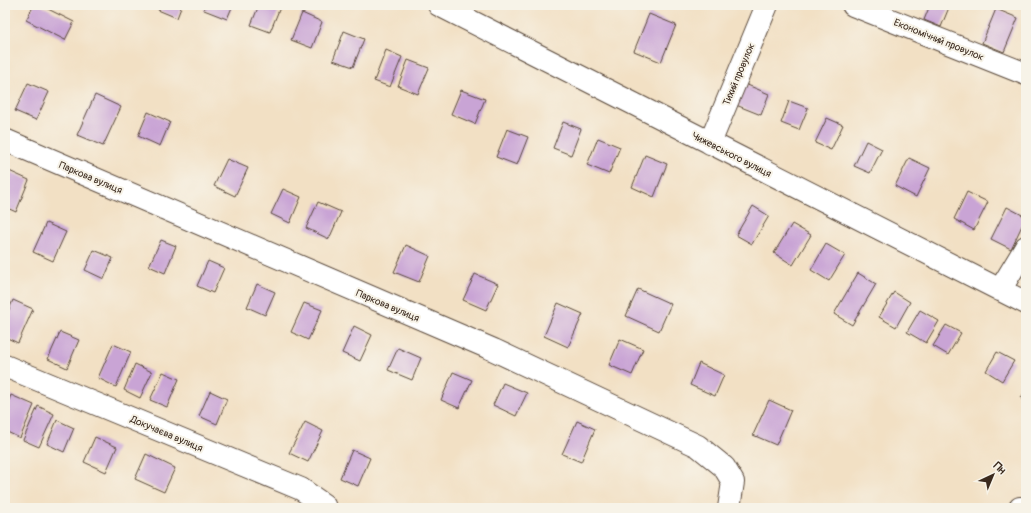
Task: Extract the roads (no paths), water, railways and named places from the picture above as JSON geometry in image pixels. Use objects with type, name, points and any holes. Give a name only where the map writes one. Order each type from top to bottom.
[{"type":"street","name":"Чижевського вулиця","points":[[439,5],[1026,303]]},
{"type":"street","name":"Тихий провулок","points":[[710,143],[767,5]]},
{"type":"street","name":"Економічний провулок","points":[[853,5],[1026,74]]},
{"type":"street","name":"Паркова вулиця","points":[[5,140],[494,350],[698,446],[724,467],[733,482],[729,508]]},
{"type":"street","points":[[1000,290],[1026,247]]},
{"type":"street","name":"Докучаєва вулиця","points":[[5,366],[301,489],[324,505],[325,508]]},
{"type":"street","points":[[1020,508],[1026,508]]}]
